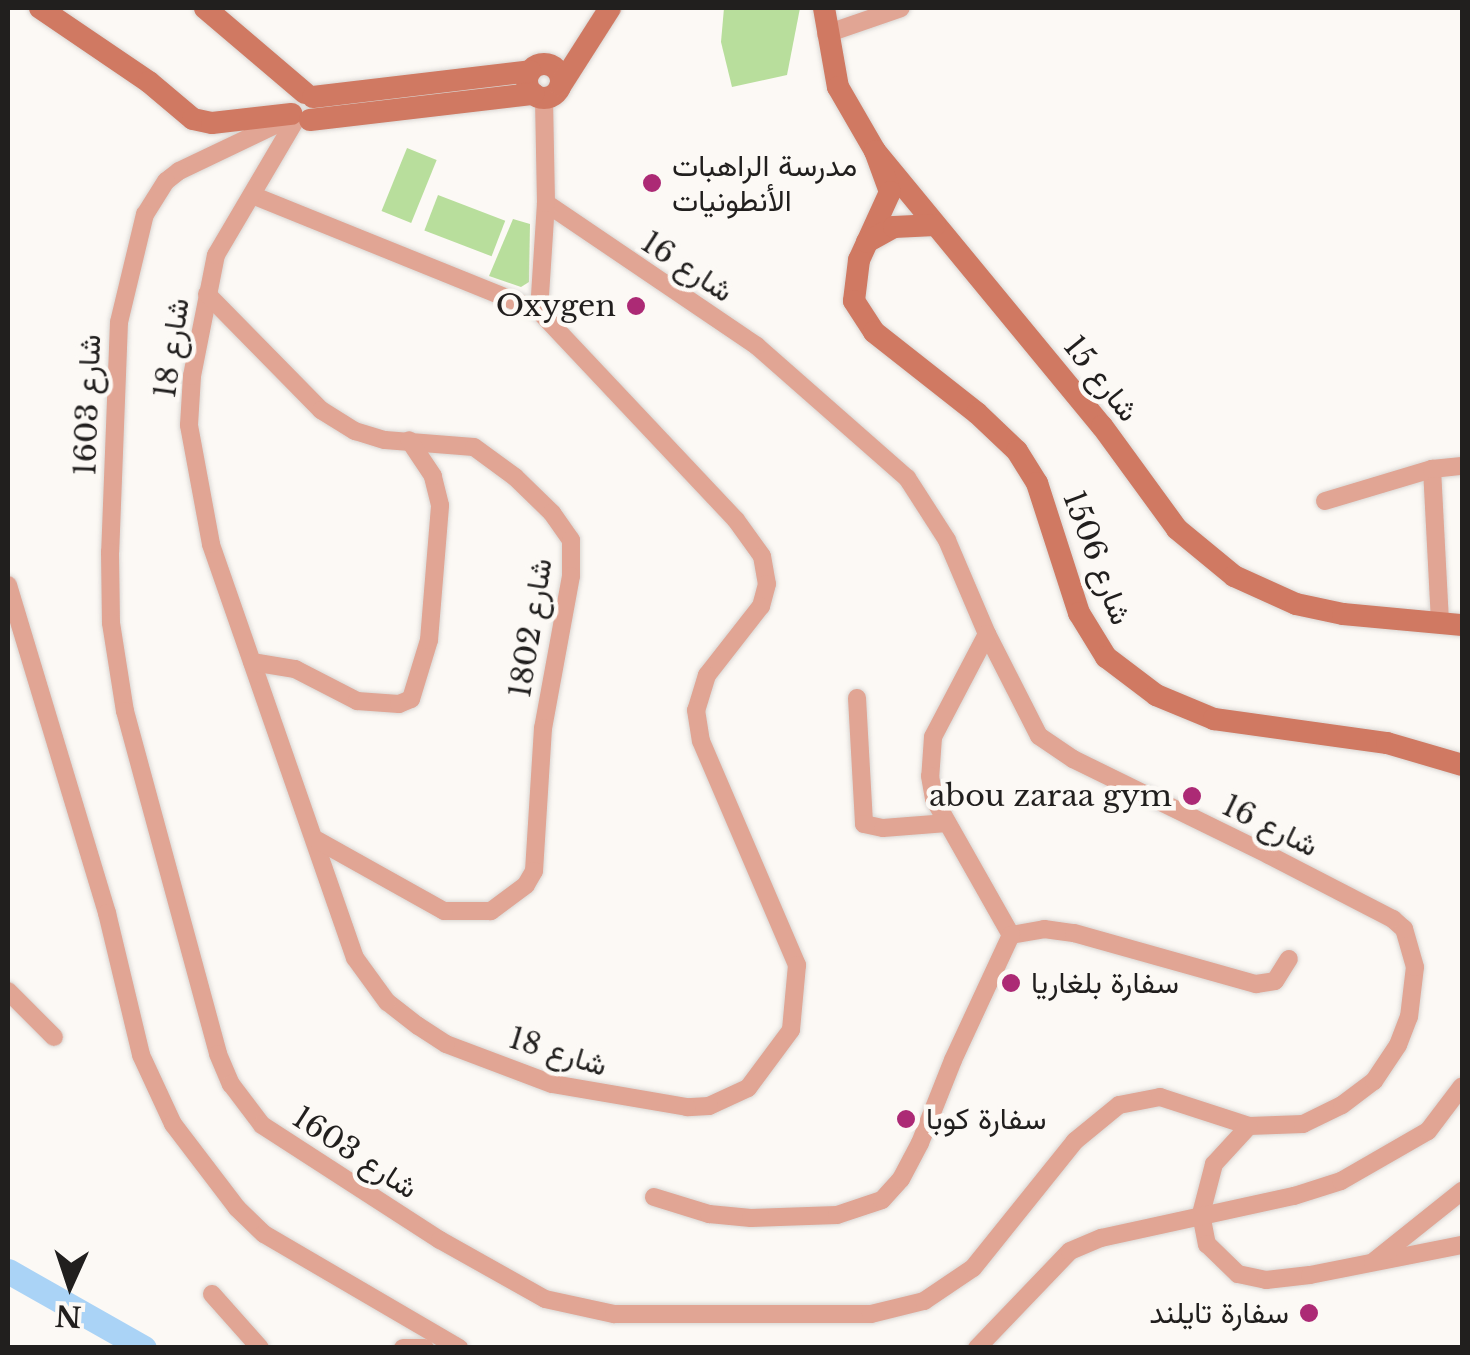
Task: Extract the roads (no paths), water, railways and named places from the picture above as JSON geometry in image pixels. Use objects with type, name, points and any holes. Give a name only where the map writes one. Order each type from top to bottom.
[{"type":"street","points":[[40,8],[149,82],[192,119],[212,123],[543,82],[606,15]]},
{"type":"street","points":[[204,8],[301,110]]},
{"type":"street","name":"شارع 15","points":[[824,8],[838,87],[875,151],[1102,426],[1168,518],[1222,568],[1296,604],[1343,614],[1451,624]]},
{"type":"street","points":[[826,34],[901,8]]},
{"type":"street","points":[[252,195],[539,311],[546,203],[543,82]]},
{"type":"street","name":"شارع 18","points":[[301,110],[216,255],[192,376],[192,456],[204,522],[317,840],[342,923],[368,979],[386,1002],[446,1044],[552,1084],[616,1098],[709,1106],[748,1088],[790,1030],[797,965],[701,741],[696,710],[708,675],[761,606],[767,584],[762,556],[736,520],[539,311]]},
{"type":"street","name":"شارع 1603","points":[[301,110],[166,181],[145,214],[118,322],[110,552],[112,637],[125,711],[214,1039],[231,1084],[262,1125],[440,1240],[545,1300],[614,1314],[694,1315],[871,1314],[924,1302],[952,1285],[989,1252],[1024,1202],[1087,1128],[1132,1100],[1160,1097],[1250,1126]]},
{"type":"street","name":"شارع 1506","points":[[875,151],[890,192],[868,242],[853,292],[863,318],[888,345],[942,384],[1017,452],[1038,483],[1079,613],[1106,657],[1156,695],[1214,719],[1387,743],[1462,764]]},
{"type":"street","name":"شارع 16","points":[[546,203],[757,346],[907,478],[947,540],[1030,723],[1048,743],[1378,911],[1404,929],[1415,967],[1409,1016],[1398,1045],[1374,1081],[1342,1105],[1303,1124],[1250,1126]]},
{"type":"street","points":[[868,242],[894,227],[935,225]]},
{"type":"street","name":"شارع 1802","points":[[207,294],[322,410],[355,431],[385,440],[458,444],[483,452],[552,513],[571,540],[570,576],[543,728],[534,871],[522,889],[491,911],[444,911],[317,840]]},
{"type":"street","points":[[252,662],[295,669],[357,701],[399,704],[411,699],[430,640],[440,504],[432,476],[409,440]]},
{"type":"street","points":[[1325,501],[1432,469],[1462,466]]},
{"type":"street","points":[[1432,469],[1451,624]]},
{"type":"street","points":[[8,585],[107,913],[142,1054],[173,1124],[228,1198],[264,1234],[459,1348]]},
{"type":"street","points":[[987,634],[933,737],[930,776],[934,799],[1011,935]]},
{"type":"street","points":[[856,698],[865,826],[947,824]]},
{"type":"street","points":[[1011,935],[1044,929],[1074,933],[1256,984],[1275,981],[1288,960]]},
{"type":"street","points":[[654,1197],[709,1214],[751,1218],[836,1215],[882,1200],[901,1179],[920,1143],[1011,935]]},
{"type":"street","points":[[8,991],[54,1037]]},
{"type":"street","points":[[977,1348],[1070,1251],[1101,1238],[1294,1196],[1341,1181],[1428,1131],[1462,1086]]},
{"type":"street","points":[[1250,1126],[1214,1164],[1201,1214],[1207,1244],[1238,1274],[1266,1280],[1462,1245]]},
{"type":"street","points":[[1370,1264],[1462,1191]]},
{"type":"street","points":[[212,1294],[260,1348]]},
{"type":"street","points":[[403,1348],[425,1348]]},
{"type":"waterway","points":[[8,1271],[144,1348]]},
{"type":"place","name":"مدرسة الراهبات الأنطونيات","points":[[652,183]]},
{"type":"place","name":"Oxygen","points":[[636,306]]},
{"type":"place","name":"abou zaraa gym","points":[[1192,796]]},
{"type":"place","name":"سفارة بلغاريا","points":[[1011,983]]},
{"type":"place","name":"سفارة كوبا","points":[[906,1119]]},
{"type":"place","name":"سفارة تايلند","points":[[1309,1313]]}]
